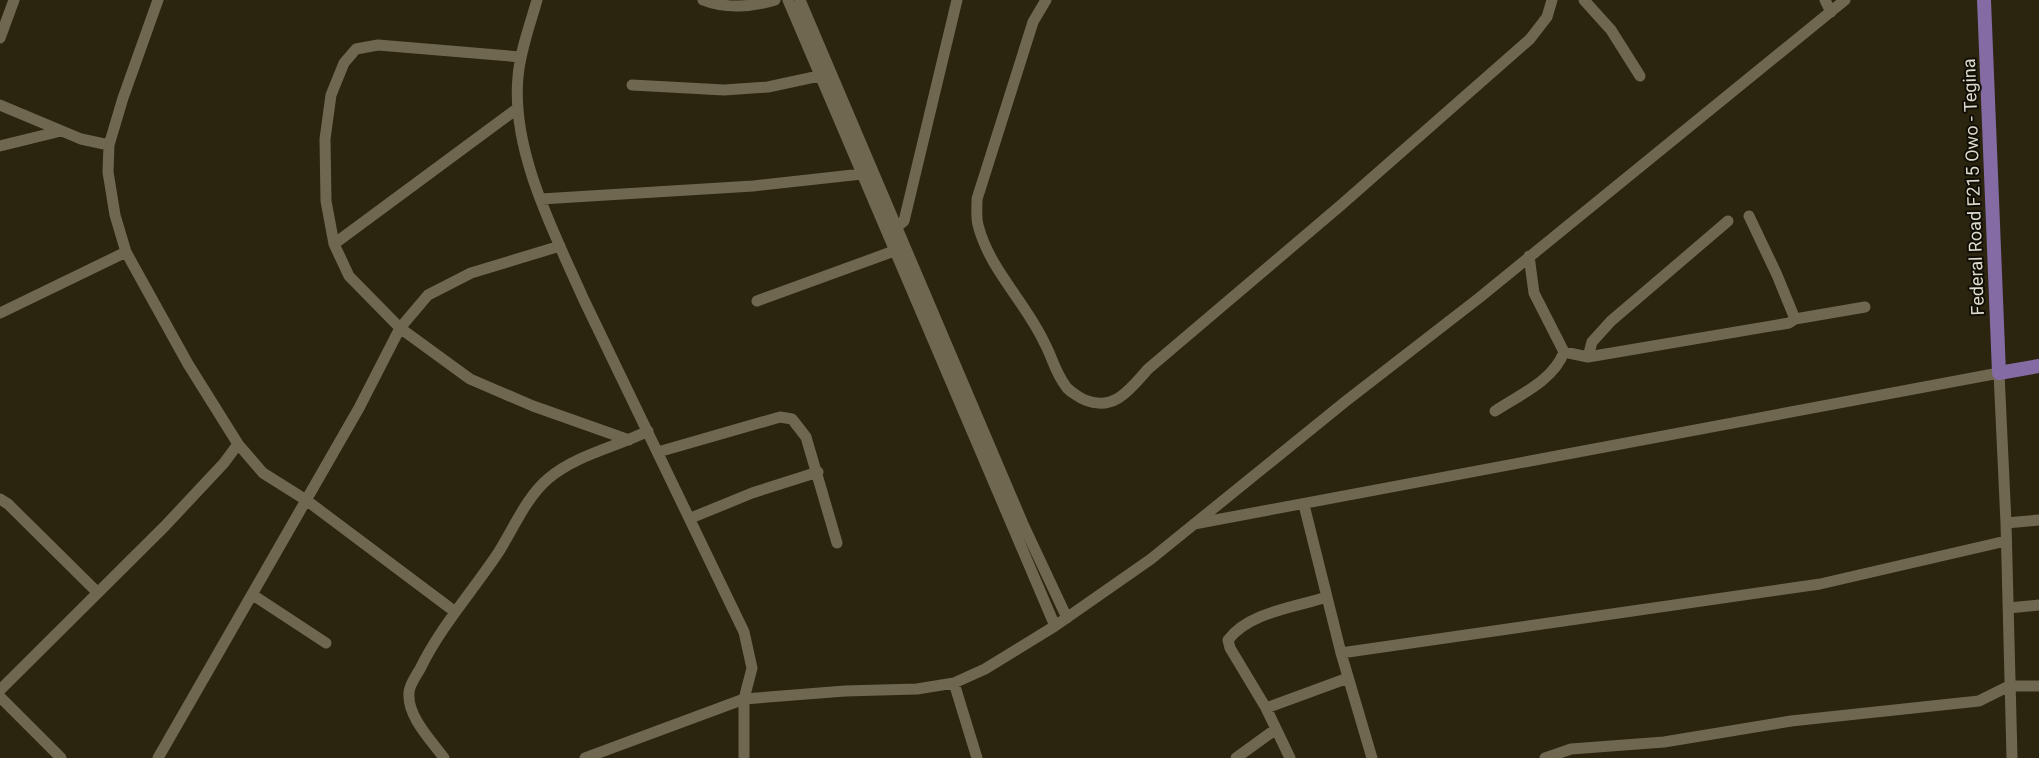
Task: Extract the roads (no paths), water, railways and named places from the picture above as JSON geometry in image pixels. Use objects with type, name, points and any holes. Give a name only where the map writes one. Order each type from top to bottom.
[{"type":"main road","name":"Federal Road F215 Owo - Tegina","points":[[1984,0],[1999,373]]},
{"type":"main road","points":[[1999,373],[2039,366]]},
{"type":"street","points":[[0,38],[14,0]]},
{"type":"street","points":[[158,0],[123,98],[110,144],[108,172],[115,215],[126,252],[188,364],[238,444],[264,473],[306,500],[454,611]]},
{"type":"street","points":[[537,0],[521,57],[518,78],[518,108],[530,166],[560,246],[744,632],[752,668],[744,699],[744,758]]},
{"type":"street","points":[[703,0],[712,4],[736,6],[762,4],[775,0]]},
{"type":"street","points":[[788,0],[1054,626]]},
{"type":"street","points":[[800,0],[1023,524],[1067,618]]},
{"type":"street","points":[[887,234],[898,228],[904,221],[957,0]]},
{"type":"street","points":[[1046,0],[1033,22],[977,199],[977,224],[994,266],[1045,344],[1054,370],[1068,390],[1086,401],[1104,402],[1116,401],[1124,396],[1148,369],[1340,206],[1530,39],[1547,17],[1552,0]]},
{"type":"street","points":[[1584,0],[1611,30],[1640,76]]},
{"type":"street","points":[[1825,0],[1830,12]]},
{"type":"street","points":[[585,758],[744,699],[845,691],[917,689],[954,683],[985,669],[1067,618],[1151,559],[1845,0]]},
{"type":"street","points":[[521,57],[378,45],[356,50],[344,63],[331,95],[325,139],[326,201],[334,244],[349,276],[400,328],[470,380],[533,406],[629,440]]},
{"type":"street","points":[[632,85],[724,90],[768,87],[819,76]]},
{"type":"street","points":[[0,105],[81,139],[110,144]]},
{"type":"street","points":[[334,244],[518,108]]},
{"type":"street","points":[[0,146],[61,131]]},
{"type":"street","points":[[541,199],[762,185],[862,174]]},
{"type":"street","points":[[1749,216],[1777,275],[1795,319]]},
{"type":"street","points":[[1588,357],[1592,342],[1611,321],[1728,222]]},
{"type":"street","points":[[158,758],[359,408],[400,328],[428,295],[471,273],[560,246]]},
{"type":"street","points":[[757,301],[894,251]]},
{"type":"street","points":[[3,309],[126,252]]},
{"type":"street","points":[[1495,411],[1552,373],[1560,363],[1564,352],[1534,293],[1534,277],[1529,256]]},
{"type":"street","points":[[1564,352],[1588,357],[1789,323],[1795,319],[1865,307]]},
{"type":"street","points":[[1194,524],[1304,505],[1999,373],[2006,523],[2012,758]]},
{"type":"street","points":[[658,452],[780,417],[792,419],[806,437],[818,472],[837,543]]},
{"type":"street","points":[[444,758],[415,717],[409,705],[409,691],[429,649],[454,611],[498,553],[535,492],[549,477],[578,461],[648,432]]},
{"type":"street","points":[[0,690],[196,493],[238,444]]},
{"type":"street","points":[[691,518],[752,493],[818,472]]},
{"type":"street","points":[[0,499],[98,593]]},
{"type":"street","points":[[1304,505],[1341,653],[1372,758]]},
{"type":"street","points":[[2006,523],[2039,520]]},
{"type":"street","points":[[1341,653],[1820,584],[2006,541]]},
{"type":"street","points":[[253,595],[326,643]]},
{"type":"street","points":[[1290,758],[1266,708],[1230,648],[1228,640],[1243,626],[1270,614],[1327,597]]},
{"type":"street","points":[[2008,608],[2039,605]]},
{"type":"street","points":[[1266,708],[1348,678]]},
{"type":"street","points":[[954,683],[977,758]]},
{"type":"street","points":[[1545,758],[1570,748],[1664,742],[1791,721],[1980,701],[2009,686],[2039,686]]},
{"type":"street","points":[[0,697],[61,758]]},
{"type":"street","points":[[1236,758],[1276,728]]}]
